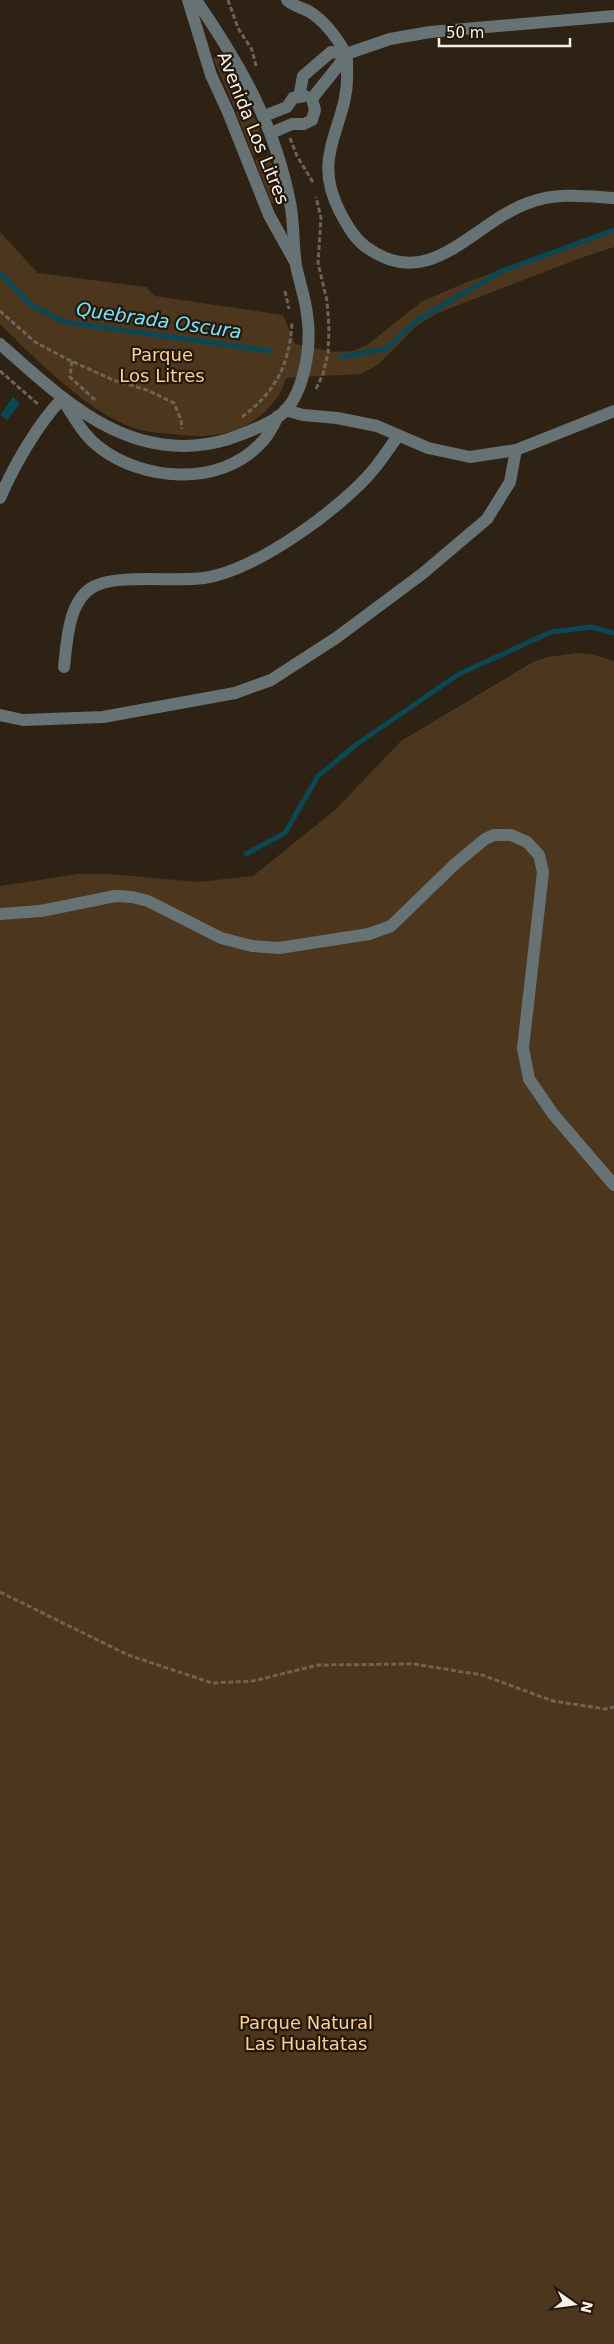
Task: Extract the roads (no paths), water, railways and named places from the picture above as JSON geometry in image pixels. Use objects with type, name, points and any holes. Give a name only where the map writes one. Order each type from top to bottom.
[{"type":"street","name":"Avenida Los Litres","points":[[188,0],[205,58],[269,215],[296,265]]},
{"type":"street","name":"Avenida Los Litres","points":[[62,399],[85,434],[98,446],[128,465],[163,474],[199,473],[232,463],[258,446],[269,433],[301,381],[307,353],[308,316],[296,265],[291,208],[271,133],[245,76],[229,48],[196,0]]},
{"type":"street","points":[[287,0],[311,13],[322,23],[346,54],[348,84],[329,149],[328,176],[333,199],[348,226],[356,238],[378,256],[406,263],[432,260],[498,217],[529,202],[562,195],[614,198]]},
{"type":"street","points":[[299,97],[303,76],[332,52],[346,54],[390,39],[430,32],[614,16]]},
{"type":"street","points":[[205,58],[215,50],[229,48]]},
{"type":"street","points":[[271,133],[285,126],[304,124],[312,120],[315,110],[312,99],[346,54]]},
{"type":"street","points":[[264,116],[287,106],[293,98],[312,99]]},
{"type":"street","points":[[269,215],[282,215],[291,208]]},
{"type":"street","name":"Avenida Los Litres","points":[[0,344],[62,399],[90,418],[119,432],[168,445],[192,446],[215,443],[246,433],[282,413]]},
{"type":"street","points":[[0,498],[7,481],[50,410],[62,399]]},
{"type":"street","points":[[282,413],[337,418],[377,426],[428,448],[470,457],[516,450],[614,410]]},
{"type":"street","points":[[64,667],[70,622],[78,602],[94,586],[114,581],[204,578],[227,573],[265,556],[342,501],[373,470],[398,436]]},
{"type":"street","points":[[0,715],[23,720],[103,716],[234,693],[271,680],[352,626],[422,574],[487,519],[510,482],[516,450]]},
{"type":"street","points":[[0,914],[41,911],[115,896],[132,897],[148,901],[221,938],[252,946],[279,948],[369,934],[391,926],[455,864],[486,839],[502,834],[520,837],[534,848],[542,863],[543,872],[523,1048],[529,1079],[553,1114],[614,1185]]},
{"type":"water","points":[[13,397],[20,403],[7,420],[0,415]]},
{"type":"waterway","name":"Quebrada Oscura","points":[[341,357],[386,349],[416,321],[502,271],[614,230]]},
{"type":"waterway","name":"Quebrada Oscura","points":[[0,273],[30,304],[64,322],[271,351]]},
{"type":"waterway","points":[[246,854],[285,833],[318,776],[357,744],[459,674],[551,632],[591,627],[614,633]]},
{"type":"park label","name":"Parque Los Litres","points":[[162,365]]},
{"type":"park label","name":"Parque Natural Las Hualtatas","points":[[306,2033]]}]
